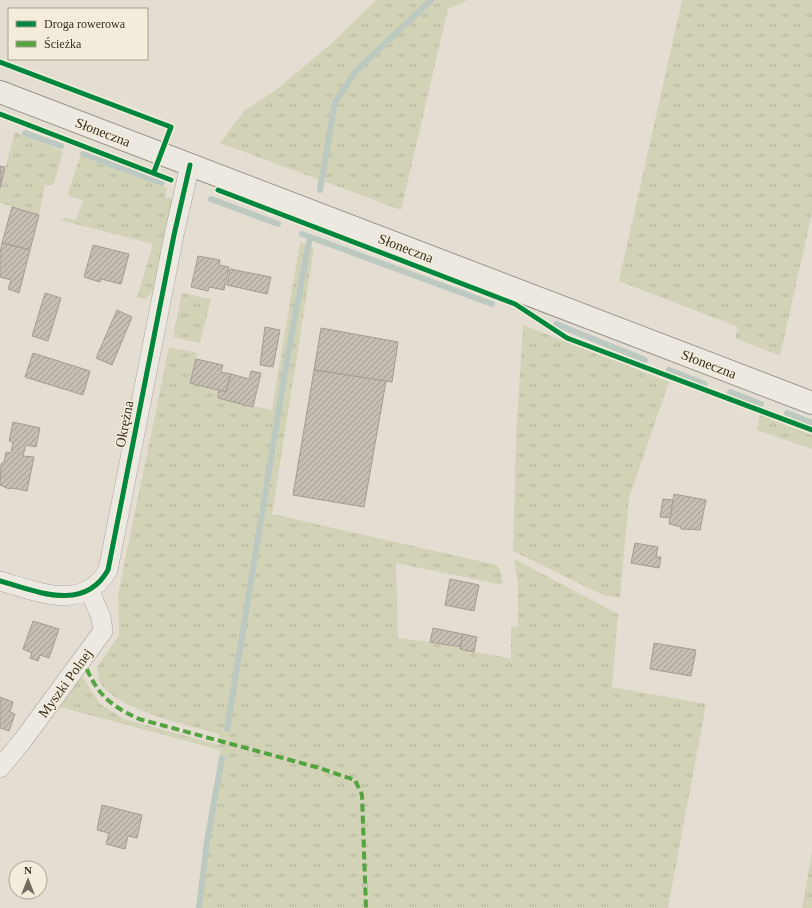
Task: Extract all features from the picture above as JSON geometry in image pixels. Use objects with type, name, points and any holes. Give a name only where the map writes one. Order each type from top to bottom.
[{"type":"main road","name":"Słoneczna","points":[[0,92],[812,404]]},
{"type":"street","name":"Okrężna","points":[[0,581],[51,595],[65,597],[89,590],[99,584],[108,570],[174,235],[190,165]]},
{"type":"street","name":"Myszki Polnej","points":[[0,768],[23,740],[102,631],[100,617],[89,590]]},
{"type":"green space","points":[[376,0],[468,0],[448,9],[401,210],[220,143],[245,110],[276,90],[333,42]]},
{"type":"green space","points":[[682,0],[812,0],[812,213],[780,356],[735,338],[738,327],[619,281]]},
{"type":"green space","points":[[15,132],[63,151],[54,183],[45,185],[39,215],[0,203],[0,188]]},
{"type":"green space","points":[[80,156],[167,188],[165,197],[173,199],[154,290],[145,299],[137,297],[153,244],[60,220],[65,218],[76,220],[83,200],[71,197],[68,194]]},
{"type":"green space","points":[[300,242],[314,248],[272,514],[497,565],[500,569],[503,585],[396,563],[398,638],[430,642],[511,659],[511,627],[518,626],[518,583],[514,559],[618,614],[612,687],[706,704],[668,908],[196,908],[220,750],[60,707],[82,676],[100,704],[124,719],[220,745],[219,734],[155,716],[122,701],[109,692],[100,682],[97,667],[119,635],[118,594],[169,347],[197,353],[190,383],[219,390],[218,398],[272,410]]},
{"type":"green space","points":[[182,293],[211,299],[200,343],[173,337]]},
{"type":"green space","points":[[523,325],[669,382],[629,498],[620,597],[605,596],[513,551],[516,439]]},
{"type":"green space","points":[[760,415],[812,435],[812,449],[757,430]]},
{"type":"green space","points":[[812,853],[812,908],[802,908]]},
{"type":"building","points":[[0,166],[5,167],[0,188]]},
{"type":"building","points":[[12,207],[39,215],[30,250],[2,243]]},
{"type":"building","points":[[2,243],[30,250],[19,293],[8,289],[11,280],[0,277],[0,253]]},
{"type":"building","points":[[93,245],[129,254],[121,284],[101,279],[100,282],[84,277]]},
{"type":"building","points":[[198,256],[220,260],[219,265],[229,267],[224,290],[209,287],[208,291],[191,287]]},
{"type":"building","points":[[230,269],[271,277],[267,294],[227,285]]},
{"type":"building","points":[[45,293],[61,298],[48,341],[32,336]]},
{"type":"building","points":[[117,310],[132,317],[112,365],[96,358]]},
{"type":"building","points":[[265,327],[280,330],[273,367],[260,365]]},
{"type":"building","points":[[321,328],[398,342],[392,382],[314,370]]},
{"type":"building","points":[[33,353],[90,371],[83,395],[25,377]]},
{"type":"building","points":[[196,359],[223,365],[221,372],[231,374],[226,392],[190,383]]},
{"type":"building","points":[[314,370],[386,381],[364,507],[293,495]]},
{"type":"building","points":[[251,371],[261,373],[253,407],[218,398],[219,390],[226,392],[231,374],[249,379]]},
{"type":"building","points":[[13,422],[40,428],[36,447],[26,445],[23,456],[34,457],[27,491],[12,488],[9,489],[0,485],[1,464],[4,462],[6,452],[11,453],[13,442],[9,441]]},
{"type":"building","points":[[674,494],[706,500],[700,530],[681,529],[681,527],[669,524]]},
{"type":"building","points":[[663,499],[673,500],[670,518],[660,517]]},
{"type":"building","points":[[635,543],[658,547],[656,557],[661,557],[659,568],[631,563]]},
{"type":"building","points":[[450,579],[479,585],[474,611],[445,605]]},
{"type":"building","points":[[33,621],[59,629],[49,658],[40,655],[38,661],[30,658],[32,653],[23,649]]},
{"type":"building","points":[[433,628],[463,634],[460,647],[430,642]]},
{"type":"building","points":[[463,634],[477,637],[474,652],[460,649]]},
{"type":"building","points":[[654,643],[696,650],[691,676],[650,669]]},
{"type":"building","points":[[0,697],[13,702],[10,712],[15,714],[9,731],[0,728]]},
{"type":"building","points":[[102,805],[142,815],[137,838],[128,836],[125,849],[106,844],[109,833],[97,830]]},
{"type":"waterway","points":[[320,190],[335,102],[357,70],[431,0]]},
{"type":"waterway","points":[[25,133],[61,146]]},
{"type":"waterway","points":[[83,154],[162,183]]},
{"type":"waterway","points":[[211,199],[278,224]]},
{"type":"waterway","points":[[302,234],[492,304]]},
{"type":"waterway","points":[[227,729],[288,353],[310,237]]},
{"type":"waterway","points":[[556,324],[645,360]]},
{"type":"waterway","points":[[669,370],[705,384]]},
{"type":"waterway","points":[[730,392],[761,404]]},
{"type":"waterway","points":[[787,413],[812,423]]},
{"type":"waterway","points":[[199,908],[207,841],[222,758]]},
{"type":"marked path","points":[[82,658],[92,680],[103,695],[118,708],[139,719],[316,767],[355,780],[362,795],[366,908]]},
{"type":"cycle path","points":[[0,62],[171,127],[154,172]]},
{"type":"cycle path","points":[[0,114],[171,180]]},
{"type":"cycle path","points":[[0,581],[44,593],[73,595],[86,591],[98,583],[108,570],[174,235],[190,165]]},
{"type":"cycle path","points":[[218,190],[515,304],[567,338],[812,430]]}]
